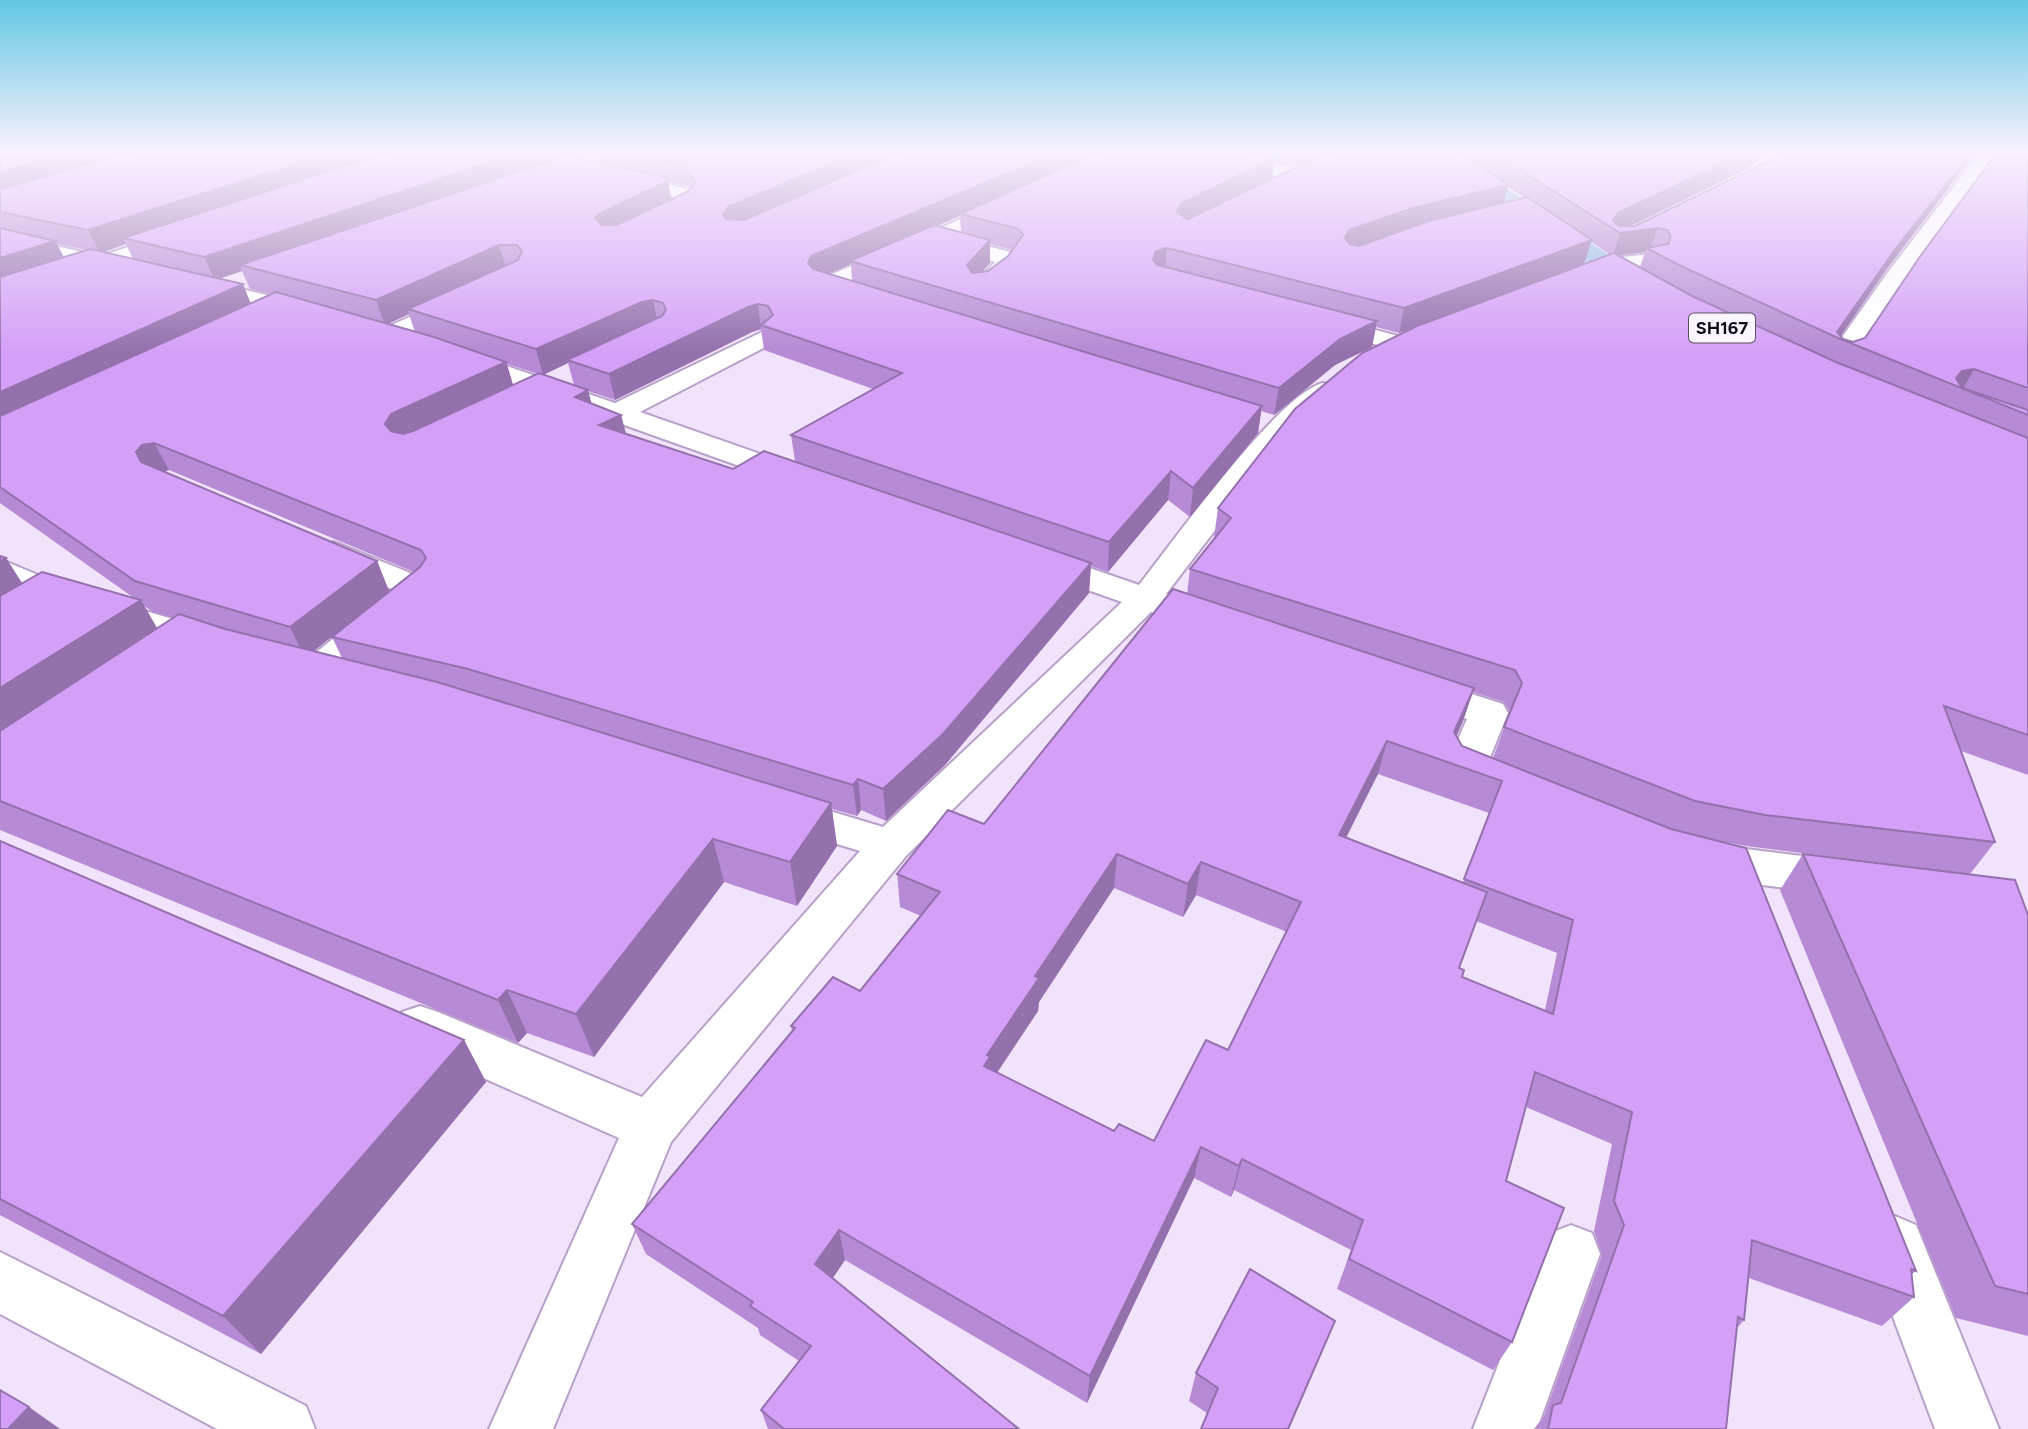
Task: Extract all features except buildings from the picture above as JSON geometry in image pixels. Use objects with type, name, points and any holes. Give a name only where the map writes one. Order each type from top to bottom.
[{"type":"main road","points":[[1540,218],[1613,254],[1650,261],[1672,273]]},
{"type":"main road","points":[[1613,254],[1656,294]]},
{"type":"main road","points":[[1818,346],[1865,367]]},
{"type":"street","points":[[638,229],[661,218]]},
{"type":"street","points":[[863,298],[824,286],[980,218]]},
{"type":"street","points":[[1841,357],[1941,218]]},
{"type":"street","points":[[63,275],[204,229]]},
{"type":"street","points":[[934,238],[1010,259],[981,289]]},
{"type":"street","points":[[0,239],[152,275]]},
{"type":"street","points":[[1543,290],[1613,254]]},
{"type":"street","points":[[216,290],[255,276]]},
{"type":"street","points":[[177,281],[297,310],[247,324]]},
{"type":"street","points":[[480,292],[374,332],[433,349],[823,485]]},
{"type":"street","points":[[1309,319],[1401,344]]},
{"type":"street","points":[[521,1429],[650,1126],[891,845],[1145,599],[1266,424],[1346,373],[1401,344],[1440,329]]},
{"type":"street","points":[[617,413],[762,339]]},
{"type":"street","points":[[508,404],[582,370]]},
{"type":"street","points":[[305,540],[418,588],[312,674]]},
{"type":"street","points":[[1016,553],[1251,634]]},
{"type":"street","points":[[0,569],[64,598],[161,626],[236,653]]},
{"type":"street","points":[[32,617],[64,598]]},
{"type":"street","points":[[164,662],[197,640]]},
{"type":"street","points":[[274,664],[350,683]]},
{"type":"street","points":[[1383,678],[1489,713],[1466,766],[1530,792]]},
{"type":"street","points":[[755,803],[891,845]]},
{"type":"street","points":[[1670,849],[1746,866],[1881,883]]},
{"type":"street","points":[[1746,866],[1767,917]]},
{"type":"street","points":[[381,1011],[650,1126]]},
{"type":"street","points":[[1877,1199],[1967,1429]]},
{"type":"street","points":[[1505,1429],[1571,1254]]},
{"type":"street","points":[[0,1282],[283,1429]]}]
